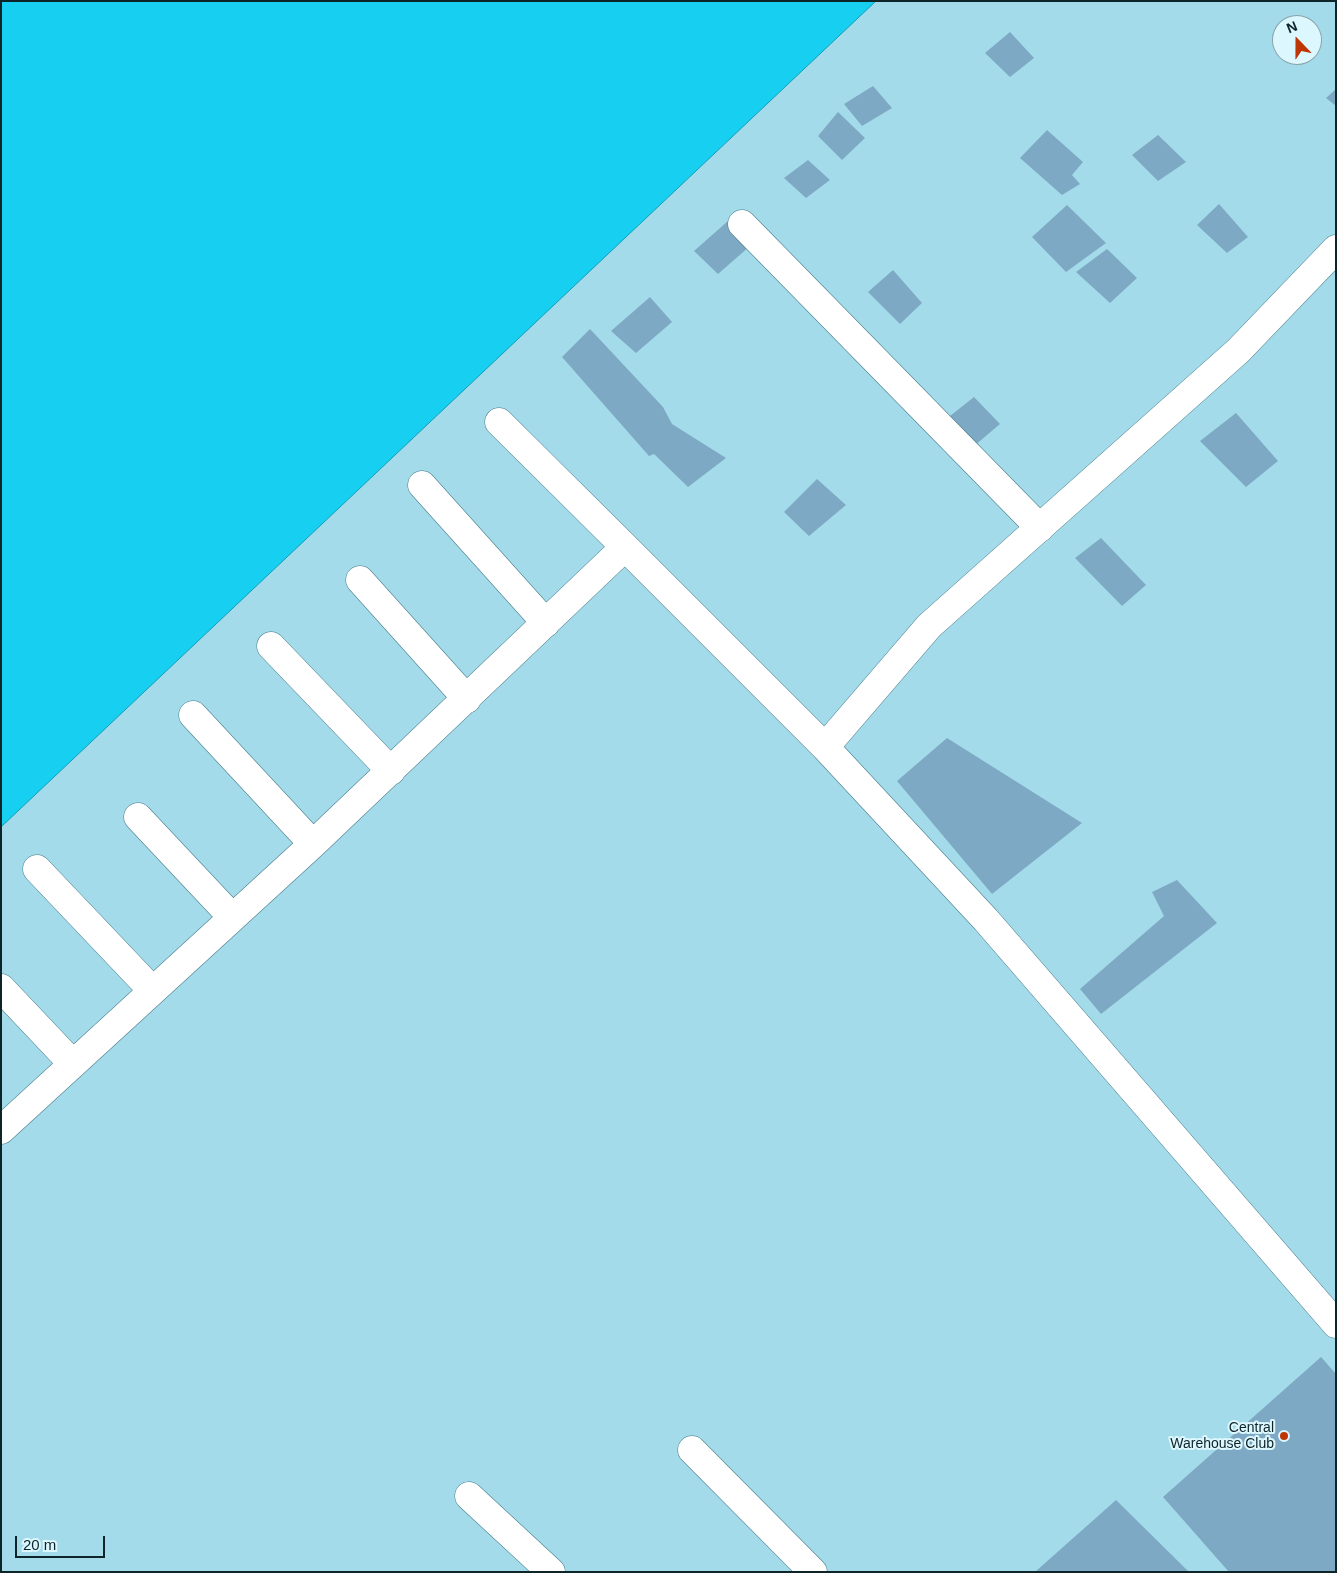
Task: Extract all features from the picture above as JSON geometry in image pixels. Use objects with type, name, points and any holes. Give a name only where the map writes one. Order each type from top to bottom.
[{"type":"street","points":[[742,224],[1040,528]]},
{"type":"street","points":[[825,747],[929,626],[1238,351],[1336,249]]},
{"type":"street","points":[[499,422],[825,747],[986,920],[1336,1324]]},
{"type":"street","points":[[422,485],[546,623]]},
{"type":"street","points":[[1,1130],[313,844],[625,547]]},
{"type":"street","points":[[360,580],[467,699]]},
{"type":"street","points":[[271,646],[391,771]]},
{"type":"street","points":[[193,715],[313,844]]},
{"type":"street","points":[[138,817],[232,917]]},
{"type":"street","points":[[37,869],[152,990]]},
{"type":"street","points":[[1,988],[72,1064]]},
{"type":"street","points":[[692,1450],[813,1572]]},
{"type":"street","points":[[469,1496],[551,1572]]},
{"type":"water","points":[[1,1],[876,1],[1,827]]},
{"type":"building","points":[[1010,32],[1034,58],[1010,77],[985,53]]},
{"type":"building","points":[[873,86],[892,108],[862,126],[844,104]]},
{"type":"building","points":[[1336,89],[1336,106],[1326,98]]},
{"type":"building","points":[[838,112],[865,138],[842,160],[818,136]]},
{"type":"building","points":[[1047,130],[1083,162],[1072,175],[1080,184],[1062,195],[1020,158]]},
{"type":"building","points":[[1158,135],[1186,162],[1158,181],[1132,155]]},
{"type":"building","points":[[808,160],[830,180],[806,198],[784,178]]},
{"type":"building","points":[[1219,204],[1248,237],[1227,253],[1197,225]]},
{"type":"building","points":[[1067,205],[1106,243],[1066,272],[1032,237]]},
{"type":"building","points":[[728,221],[750,246],[718,274],[694,251]]},
{"type":"building","points":[[1107,249],[1137,278],[1110,303],[1076,272]]},
{"type":"building","points":[[893,270],[922,303],[900,324],[868,292]]},
{"type":"building","points":[[650,297],[672,322],[636,353],[611,331]]},
{"type":"building","points":[[590,329],[663,407],[672,424],[726,458],[688,487],[654,454],[649,456],[562,357]]},
{"type":"building","points":[[974,397],[1000,424],[974,446],[945,420]]},
{"type":"building","points":[[1236,413],[1278,461],[1246,487],[1200,441]]},
{"type":"building","points":[[817,479],[846,505],[809,536],[784,512]]},
{"type":"building","points":[[1101,538],[1146,585],[1122,606],[1075,558]]},
{"type":"building","points":[[947,738],[1082,823],[992,894],[897,781]]},
{"type":"building","points":[[1177,880],[1217,923],[1101,1014],[1080,989],[1164,916],[1152,892]]},
{"type":"building","name":"Central Warehouse Club","points":[[1321,1357],[1336,1374],[1336,1572],[1229,1572],[1163,1497]]},
{"type":"building","points":[[1116,1500],[1189,1572],[1035,1572]]},
{"type":"place","name":"Central Warehouse Club","points":[[1284,1436]]}]
